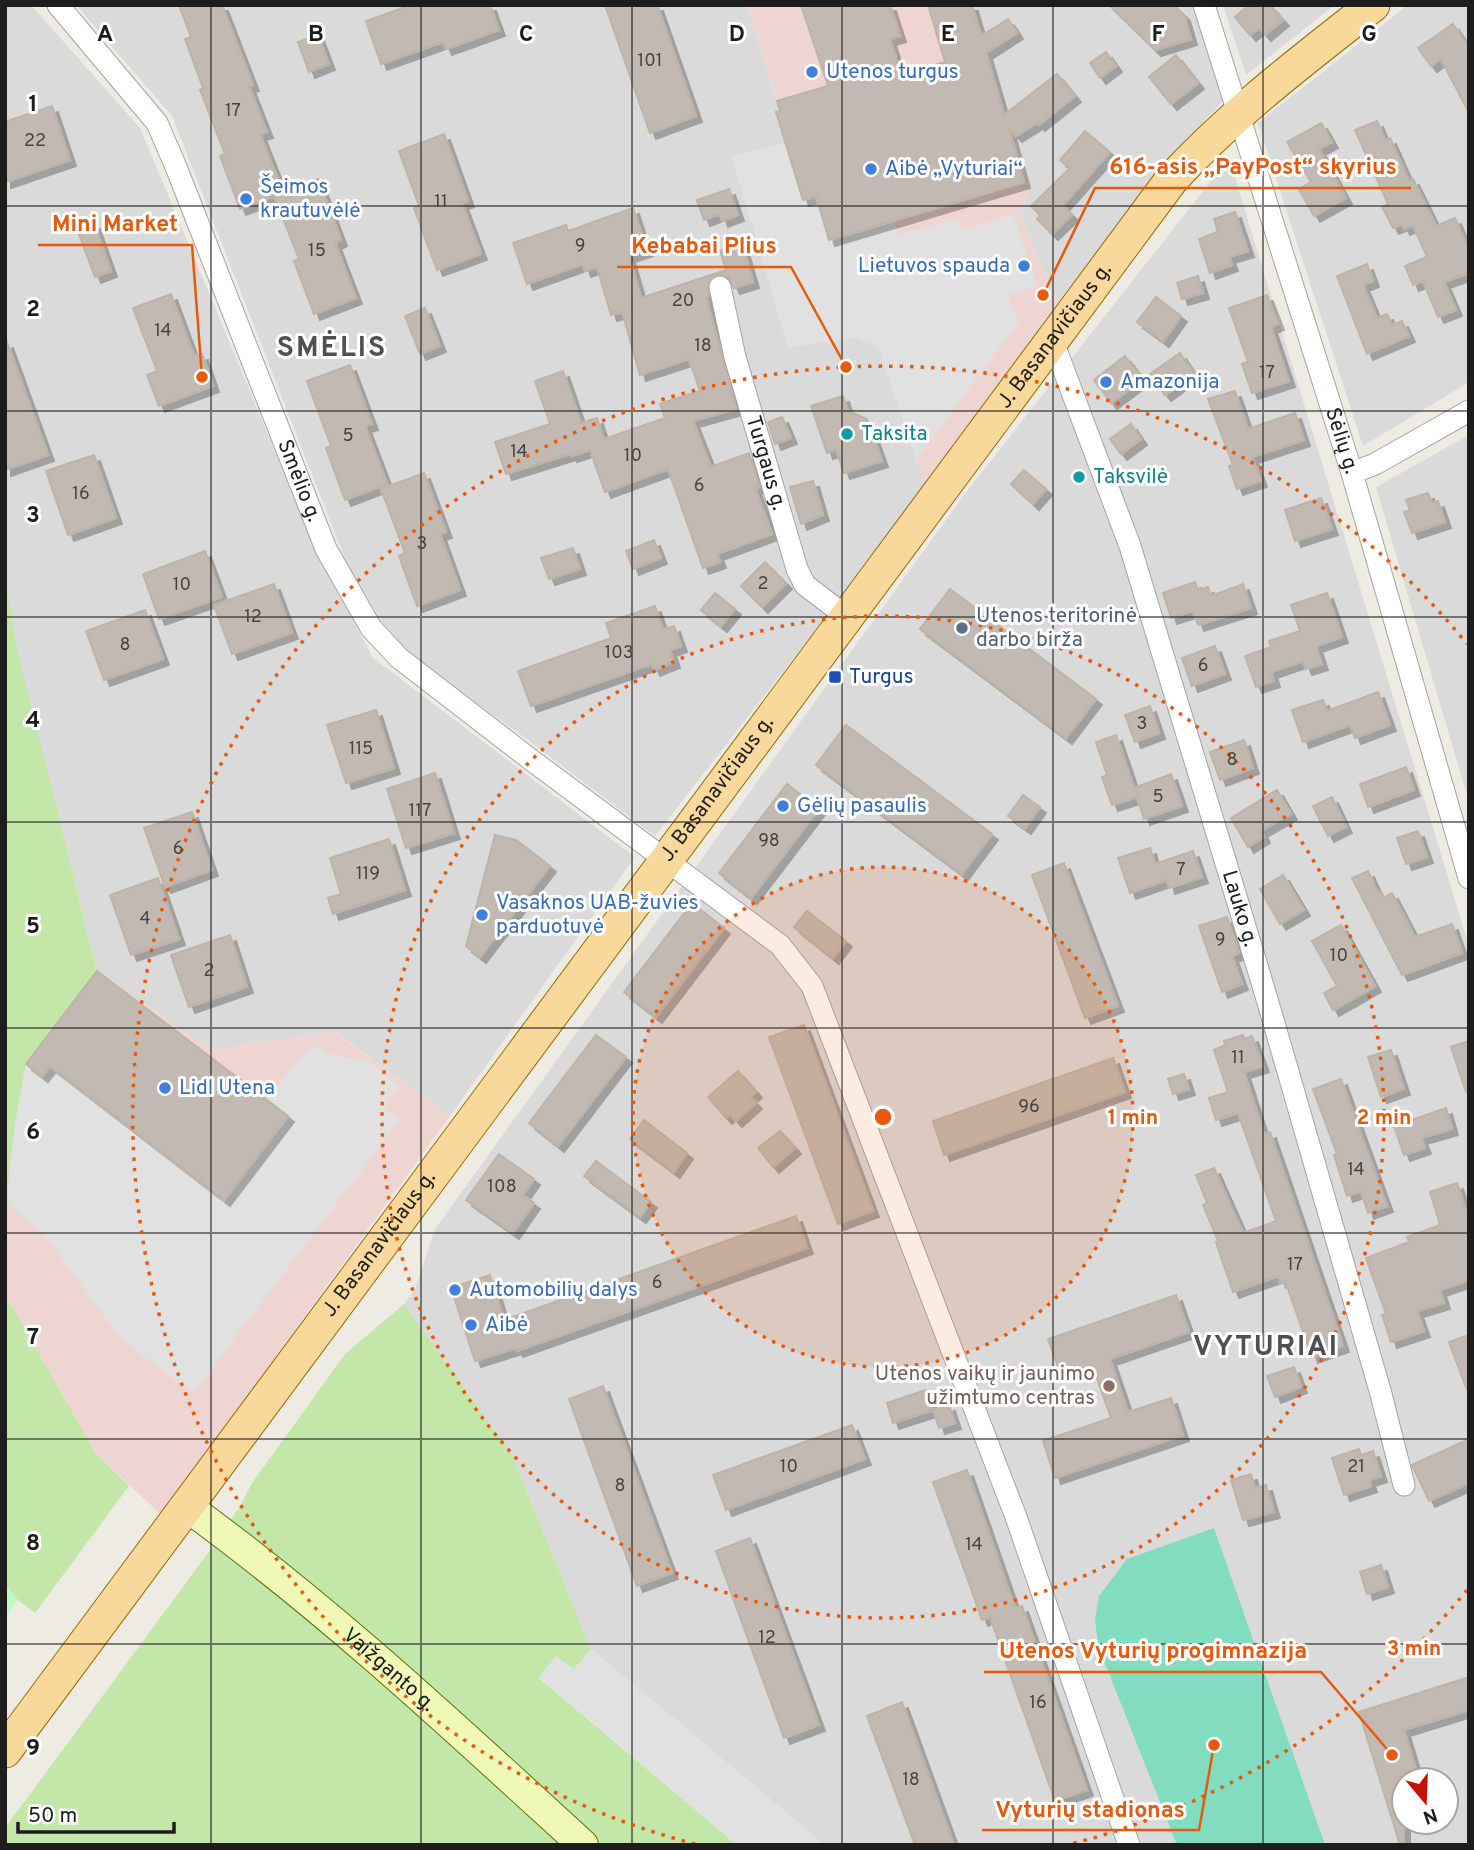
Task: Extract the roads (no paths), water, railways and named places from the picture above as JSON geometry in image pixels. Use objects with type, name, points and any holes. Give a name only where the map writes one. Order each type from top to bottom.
[{"type":"main road","name":"J. Basanavičiaus g.","points":[[5,1751],[664,858],[847,617],[1172,179],[1209,139],[1239,112],[1373,5]]},
{"type":"main road","name":"Vaižganto g.","points":[[186,1506],[357,1640],[583,1845]]},
{"type":"street","name":"Smėlio g.","points":[[58,5],[157,123],[326,549],[371,628],[399,657],[530,759],[780,945],[812,986],[1016,1517],[1129,1845]]},
{"type":"street","name":"Sėlių g.","points":[[1204,5],[1352,473],[1469,878]]},
{"type":"street","name":"Turgaus g.","points":[[720,286],[735,357],[797,569],[805,585],[847,617]]},
{"type":"street","name":"Lauko g.","points":[[1052,339],[1130,546],[1271,1012],[1378,1381],[1405,1485]]},
{"type":"street","points":[[1352,473],[1375,464],[1469,411]]},
{"type":"place","name":"Utenos turgus","points":[[812,72]]},
{"type":"place","name":"Aibė „Vyturiai“","points":[[871,169]]},
{"type":"place","name":"Šeimos krautuvėlė","points":[[246,199]]},
{"type":"place","name":"Lietuvos spauda","points":[[1024,266]]},
{"type":"place","name":"616-asis „PayPost“ skyrius","points":[[1043,295]]},
{"type":"place","name":"Kebabai Plius","points":[[846,367]]},
{"type":"place","name":"Mini Market","points":[[202,377]]},
{"type":"place","name":"Amazonija","points":[[1106,382]]},
{"type":"place","name":"Taksita","points":[[847,434]]},
{"type":"place","name":"Taksvilė","points":[[1079,477]]},
{"type":"place","name":"Utenos teritorinė darbo birža","points":[[962,628]]},
{"type":"place","name":"Turgus","points":[[835,677]]},
{"type":"place","name":"Gėlių pasaulis","points":[[783,806]]},
{"type":"place","name":"Vasaknos UAB-žuvies parduotuvė","points":[[482,915]]},
{"type":"place","name":"Lidl Utena","points":[[165,1088]]},
{"type":"place","name":"Automobilių dalys","points":[[455,1290]]},
{"type":"place","name":"Aibė","points":[[471,1325]]},
{"type":"place","name":"Utenos vaikų ir jaunimo užimtumo centras","points":[[1109,1386]]},
{"type":"place","name":"Vyturių stadionas","points":[[1214,1745]]},
{"type":"place","name":"Utenos Vyturių progimnazija","points":[[1392,1755]]},
{"type":"district","name":"SMĖLIS","points":[[332,349]]},
{"type":"district","name":"VYTURIAI","points":[[1266,1348]]}]
